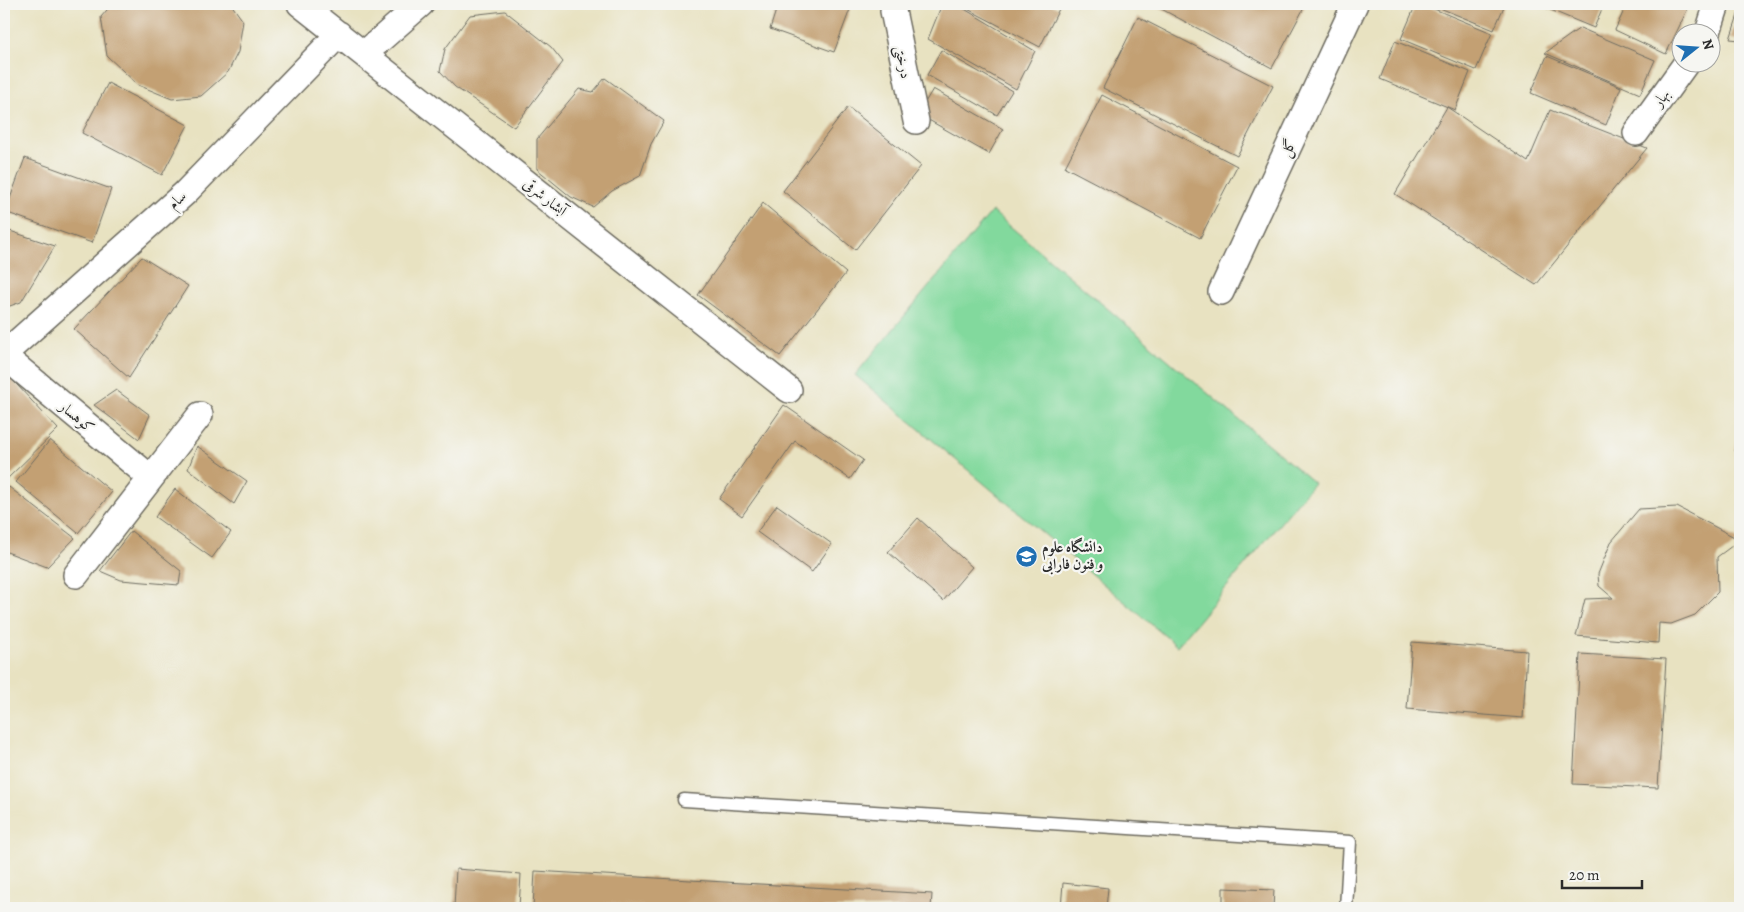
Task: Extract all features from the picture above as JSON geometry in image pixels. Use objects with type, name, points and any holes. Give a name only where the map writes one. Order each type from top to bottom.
[{"type":"street","name":"آبشار شرقی","points":[[300,4],[789,390]]},
{"type":"street","points":[[364,54],[421,4]]},
{"type":"street","name":"درختی","points":[[894,4],[893,11],[916,121]]},
{"type":"street","name":"گل","points":[[1221,292],[1355,4]]},
{"type":"street","points":[[1711,22],[1717,4]]},
{"type":"street","name":"سام","points":[[4,355],[185,193],[339,34]]},
{"type":"street","name":"بهار","points":[[1636,133],[1680,72]]},
{"type":"street","name":"کوهسار","points":[[4,355],[151,478]]},
{"type":"street","points":[[76,575],[200,415]]},
{"type":"lane","points":[[684,800],[1350,842],[1346,908]]},
{"type":"green space","points":[[992,211],[1314,483],[1177,646],[855,375]]},
{"type":"building","points":[[112,4],[231,4],[243,21],[238,52],[228,72],[201,96],[172,99],[138,85],[107,56],[101,17]]},
{"type":"building","points":[[323,4],[347,4],[329,10]]},
{"type":"building","points":[[778,4],[852,4],[834,52],[770,29]]},
{"type":"building","points":[[942,4],[956,4],[1035,51],[1016,89],[928,39]]},
{"type":"building","points":[[958,4],[1051,4],[1059,9],[1040,47]]},
{"type":"building","points":[[1152,4],[1306,4],[1272,68]]},
{"type":"building","points":[[1416,4],[1422,4],[1492,33],[1476,70],[1401,39]]},
{"type":"building","points":[[1430,4],[1505,4],[1494,30]]},
{"type":"building","points":[[1536,4],[1604,4],[1594,28]]},
{"type":"building","points":[[1627,4],[1690,4],[1681,22],[1672,22],[1672,42],[1666,54],[1615,30]]},
{"type":"building","points":[[1740,9],[1740,40],[1730,39]]},
{"type":"building","points":[[505,11],[551,47],[563,62],[514,127],[455,87],[440,71],[445,49],[470,15]]},
{"type":"building","points":[[1138,17],[1273,86],[1237,156],[1103,88]]},
{"type":"building","points":[[1580,28],[1655,60],[1640,94],[1545,53]]},
{"type":"building","points":[[1395,41],[1470,72],[1455,110],[1380,79]]},
{"type":"building","points":[[941,50],[1012,91],[997,115],[927,75]]},
{"type":"building","points":[[1547,56],[1621,87],[1606,125],[1531,93]]},
{"type":"building","points":[[605,78],[664,121],[651,144],[640,176],[612,191],[593,207],[571,197],[537,169],[537,139],[579,89],[593,92]]},
{"type":"building","points":[[108,83],[188,125],[162,175],[82,133]]},
{"type":"building","points":[[933,89],[1003,129],[989,154],[918,114]]},
{"type":"building","points":[[1102,95],[1237,166],[1200,238],[1065,167]]},
{"type":"building","points":[[848,107],[921,166],[855,250],[783,191]]},
{"type":"building","points":[[1447,107],[1528,162],[1550,110],[1647,148],[1536,285],[1395,194]]},
{"type":"building","points":[[25,158],[111,189],[92,243],[5,212]]},
{"type":"building","points":[[763,203],[846,273],[780,356],[698,295]]},
{"type":"building","points":[[4,229],[55,246],[21,302],[4,308]]},
{"type":"building","points":[[142,257],[188,286],[129,378],[74,329]]},
{"type":"building","points":[[4,371],[58,429],[4,482]]},
{"type":"building","points":[[116,390],[150,415],[139,439],[94,405]]},
{"type":"building","points":[[784,405],[863,460],[850,479],[795,441],[742,516],[719,499]]},
{"type":"building","points":[[1740,430],[1740,452],[1735,451]]},
{"type":"building","points":[[50,440],[112,492],[78,533],[16,482]]},
{"type":"building","points":[[197,446],[247,481],[234,504],[188,469]]},
{"type":"building","points":[[9,487],[75,538],[47,567],[4,551],[4,493]]},
{"type":"building","points":[[175,489],[231,532],[212,558],[155,517]]},
{"type":"building","points":[[777,505],[832,544],[812,572],[757,532]]},
{"type":"building","points":[[1677,507],[1740,540],[1717,557],[1718,592],[1695,615],[1671,624],[1659,623],[1658,643],[1576,636],[1585,599],[1613,598],[1599,586],[1598,574],[1611,542],[1639,509]]},
{"type":"building","points":[[918,518],[972,567],[943,601],[888,552]]},
{"type":"building","points":[[131,531],[181,571],[179,585],[121,580],[100,571]]},
{"type":"building","points":[[1412,642],[1527,651],[1523,718],[1407,709]]},
{"type":"building","points":[[1580,654],[1666,659],[1658,788],[1573,784]]},
{"type":"building","points":[[456,869],[521,874],[519,908],[454,908]]},
{"type":"building","points":[[535,871],[932,894],[931,908],[533,908]]},
{"type":"building","points":[[1063,883],[1108,888],[1106,908],[1061,908]]},
{"type":"building","points":[[1223,888],[1274,890],[1273,908],[1223,908]]},
{"type":"place","name":"دانشگاه علوم و فنون فارابی","points":[[1026,556]]}]
